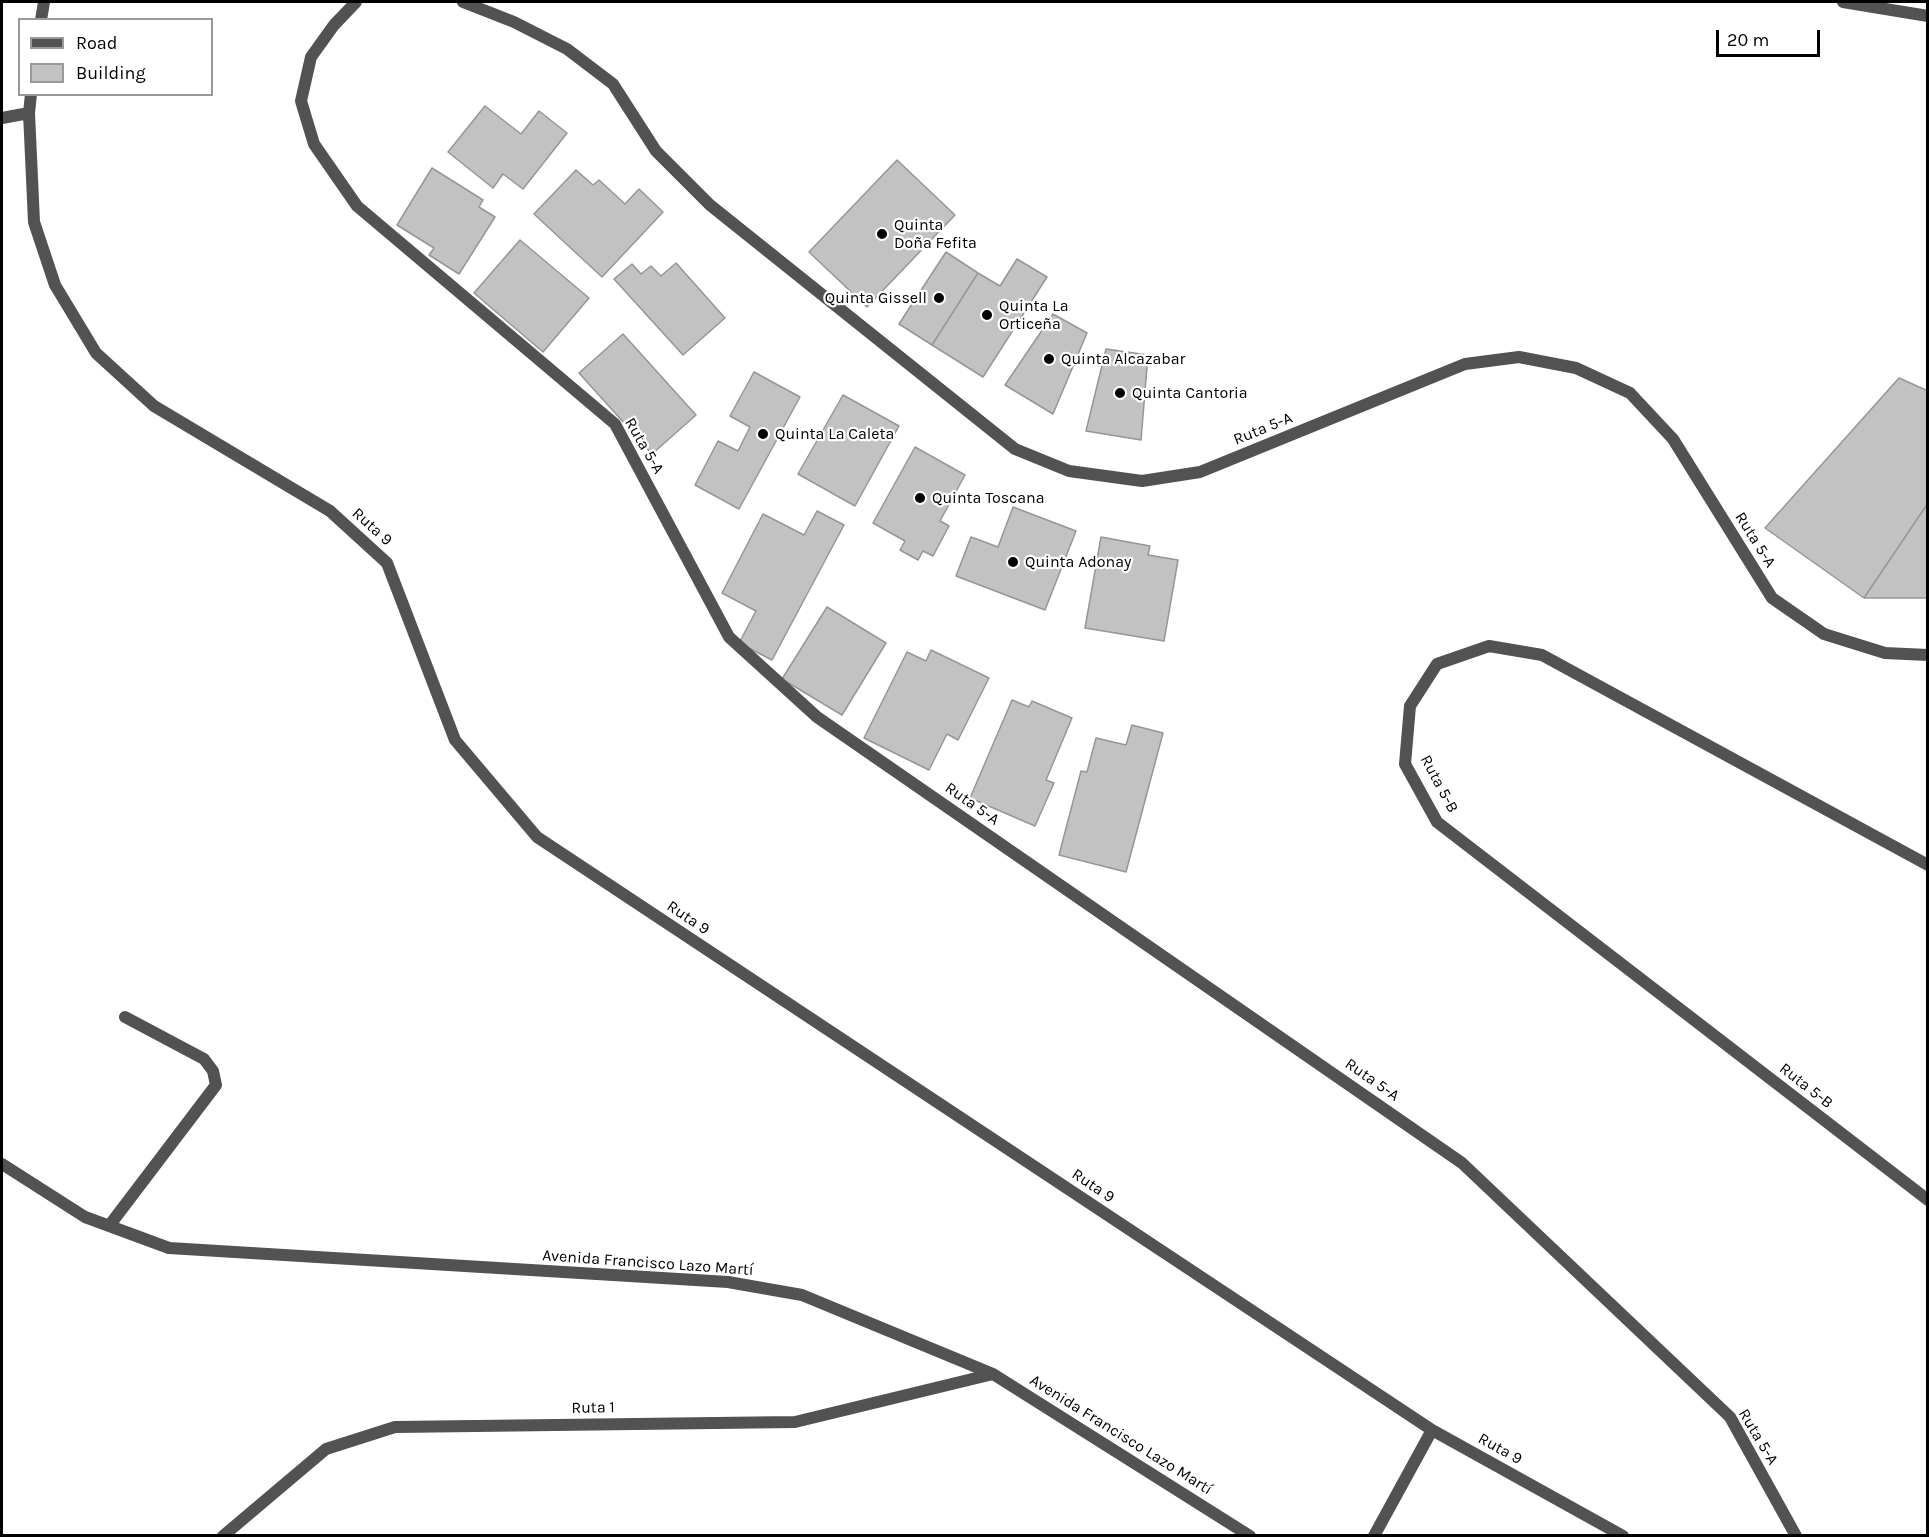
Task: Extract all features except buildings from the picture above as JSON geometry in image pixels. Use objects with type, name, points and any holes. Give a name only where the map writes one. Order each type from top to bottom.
[{"type":"street","points":[[40,18],[44,2]]},
{"type":"street","name":"Ruta 5-A","points":[[356,2],[334,25],[311,57],[301,101],[314,144],[357,206],[615,424],[729,637],[817,717],[1462,1163],[1730,1418],[1796,1536]]},
{"type":"street","name":"Ruta 5-A","points":[[463,2],[514,22],[567,49],[613,84],[656,151],[710,206],[1015,449],[1069,471],[1142,481],[1200,472],[1465,364],[1519,357],[1576,368],[1630,393],[1673,439],[1772,598],[1824,634],[1885,653],[1928,655]]},
{"type":"street","points":[[1843,2],[1928,16]]},
{"type":"street","name":"Ruta 9","points":[[31,96],[29,113],[34,222],[55,285],[96,353],[154,406],[330,511],[387,563],[455,740],[537,837],[1432,1430],[1623,1536]]},
{"type":"street","points":[[2,118],[29,113]]},
{"type":"street","name":"Ruta 5-B","points":[[1928,864],[1542,655],[1489,646],[1437,664],[1410,706],[1405,764],[1437,822],[1928,1200]]},
{"type":"street","points":[[109,1226],[216,1084],[213,1071],[204,1059],[125,1017]]},
{"type":"street","name":"Avenida Francisco Lazo Martí","points":[[2,1164],[85,1217],[169,1248],[728,1282],[802,1295],[993,1374],[1250,1536]]},
{"type":"street","name":"Ruta 1","points":[[223,1536],[326,1449],[395,1427],[795,1422],[993,1374]]},
{"type":"street","points":[[1374,1536],[1432,1430]]},
{"type":"place","name":"Quinta Doña Fefita","points":[[882,234]]},
{"type":"place","name":"Quinta Gissell","points":[[939,298]]},
{"type":"place","name":"Quinta La Orticeña","points":[[987,315]]},
{"type":"place","name":"Quinta Alcazabar","points":[[1049,359]]},
{"type":"place","name":"Quinta Cantoria","points":[[1120,393]]},
{"type":"place","name":"Quinta La Caleta","points":[[763,434]]},
{"type":"place","name":"Quinta Toscana","points":[[920,498]]},
{"type":"place","name":"Quinta Adonay","points":[[1013,562]]}]
